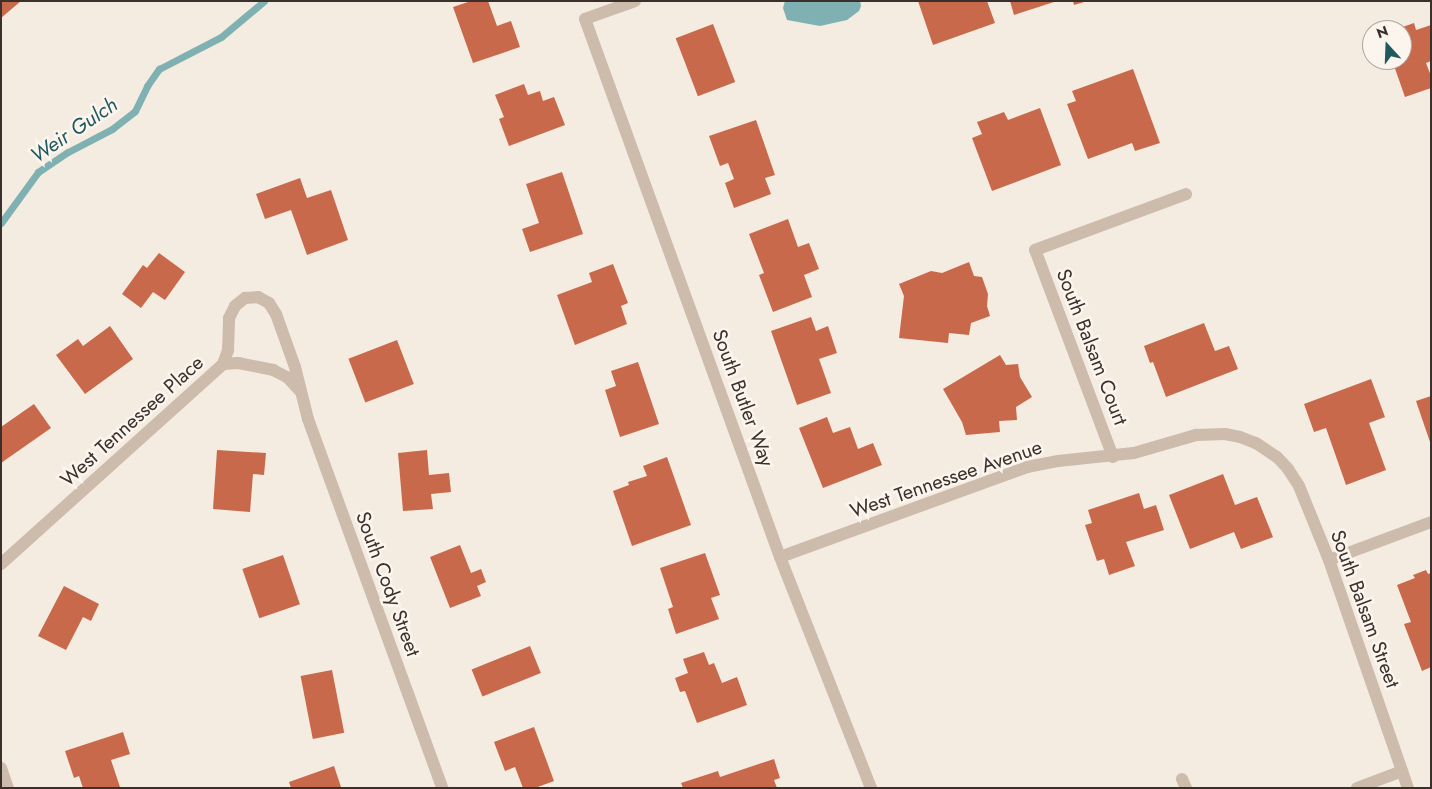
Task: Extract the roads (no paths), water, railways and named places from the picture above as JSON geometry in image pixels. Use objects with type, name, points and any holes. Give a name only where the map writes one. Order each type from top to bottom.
[{"type":"street","name":"South Butler Way","points":[[635,1],[585,19],[780,557],[871,788]]},
{"type":"street","name":"South Balsam Court","points":[[1113,457],[1035,250],[1186,194]]},
{"type":"street","name":"West Tennessee Place","points":[[1,564],[223,364],[228,350],[229,318],[235,306],[245,298],[258,296]]},
{"type":"street","name":"South Cody Street","points":[[258,296],[269,303],[276,314],[295,367],[308,419],[442,788]]},
{"type":"street","name":"South Cody Street","points":[[223,364],[247,364],[273,370],[287,376],[300,392]]},
{"type":"street","name":"West Tennessee Avenue","points":[[780,557],[1027,467],[1058,461],[1113,457],[1155,448],[1182,438],[1210,433],[1240,437],[1270,452]]},
{"type":"street","name":"South Balsam Street","points":[[1270,452],[1284,463],[1299,486],[1329,560],[1408,788]]},
{"type":"street","points":[[1329,560],[1431,522]]},
{"type":"street","points":[[1,768],[8,788]]},
{"type":"street","points":[[1357,788],[1402,771]]},
{"type":"water","points":[[785,1],[860,1],[861,6],[859,11],[847,20],[820,26],[787,20],[783,8]]},
{"type":"waterway","name":"Weir Gulch","points":[[1,223],[38,172],[68,152],[112,129],[135,111],[147,86],[159,69],[221,37],[264,1]]}]
